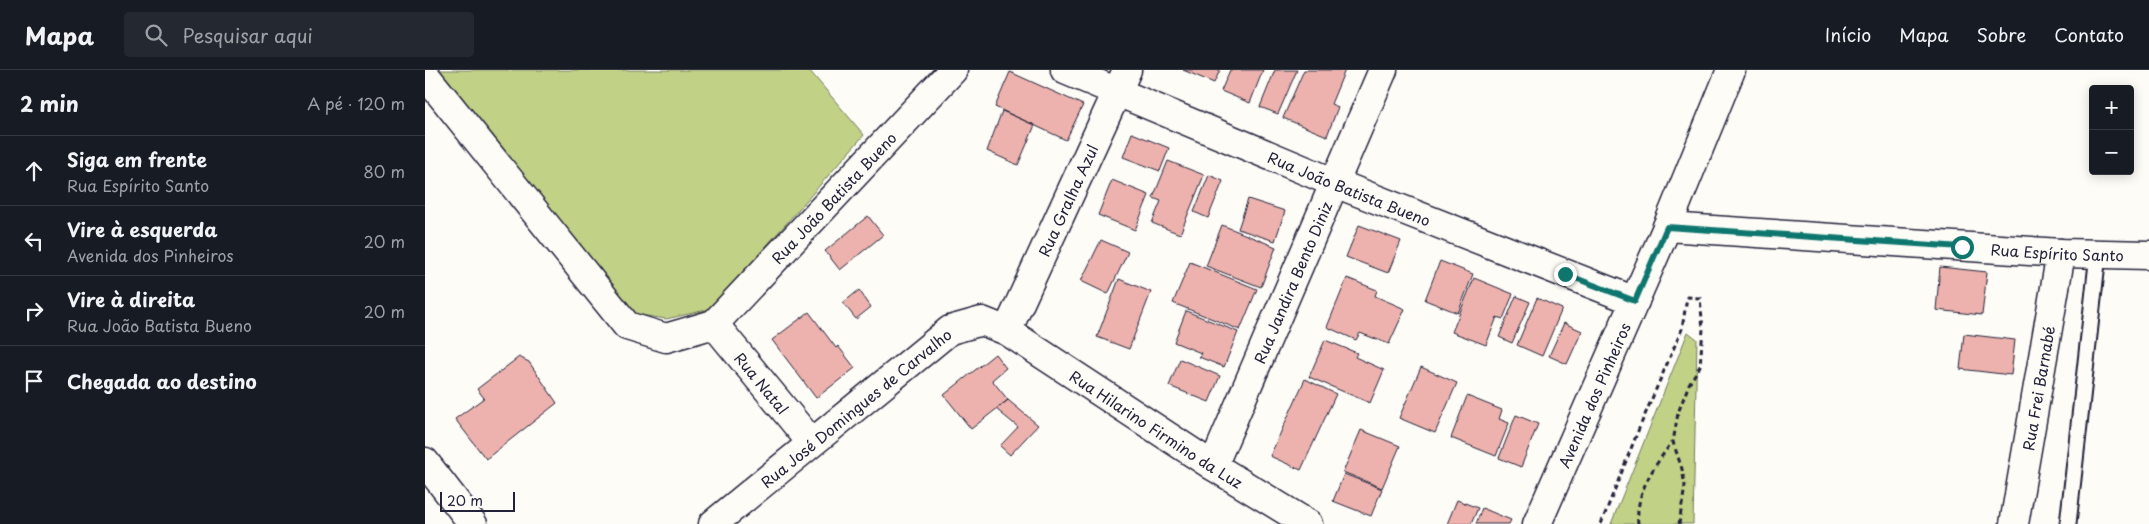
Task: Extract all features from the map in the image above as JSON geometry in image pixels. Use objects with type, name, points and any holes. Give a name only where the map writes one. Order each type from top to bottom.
[{"type":"street","name":"Rua João Batista Bueno","points":[[714,324],[953,70]]},
{"type":"street","name":"Rua João Batista Bueno","points":[[1065,70],[1121,82],[1335,184],[1635,301]]},
{"type":"street","name":"Rua Jandira Bento Diniz","points":[[1213,466],[1383,70]]},
{"type":"street","name":"Avenida dos Pinheiros","points":[[1537,524],[1667,227],[1731,70]]},
{"type":"street","name":"Rua Gralha Azul","points":[[1007,330],[1121,82]]},
{"type":"street","points":[[428,85],[627,326],[666,338],[714,324]]},
{"type":"street","name":"Rua Espírito Santo","points":[[1667,227],[2061,254],[2149,255]]},
{"type":"street","name":"Rua Frei Barnabé","points":[[2014,524],[2061,254]]},
{"type":"street","name":"Rua José Domingues de Carvalho","points":[[713,524],[949,330],[982,321],[1007,330]]},
{"type":"street","name":"Rua Natal","points":[[714,324],[811,442]]},
{"type":"street","name":"Rua Hilarino Firmino da Luz","points":[[1007,330],[1213,466],[1308,524]]},
{"type":"street","points":[[425,462],[473,524]]},
{"type":"lane","points":[[2067,524],[2097,254]]},
{"type":"path","points":[[1601,524],[1638,431],[1682,329],[1687,297],[1700,298],[1703,329],[1700,366],[1689,384],[1678,413],[1673,442],[1648,476],[1637,510],[1638,524]]},
{"type":"path","points":[[1673,442],[1682,469],[1685,486],[1679,524]]},
{"type":"green space","points":[[438,70],[809,70],[864,135],[711,309],[666,319],[634,314]]},
{"type":"green space","points":[[1688,332],[1697,339],[1693,524],[1611,524]]},
{"type":"building","points":[[1183,70],[1220,70],[1214,83]]},
{"type":"building","points":[[1230,70],[1263,70],[1250,103],[1221,91]]},
{"type":"building","points":[[1275,70],[1297,70],[1278,114],[1260,107]]},
{"type":"building","points":[[1304,70],[1345,70],[1331,104],[1338,107],[1327,136],[1283,118]]},
{"type":"building","points":[[1010,72],[1083,105],[1066,140],[995,107]]},
{"type":"building","points":[[1002,111],[1035,125],[1018,165],[987,151]]},
{"type":"building","points":[[1132,133],[1169,148],[1160,171],[1123,157]]},
{"type":"building","points":[[1168,161],[1204,175],[1180,234],[1152,223],[1161,201],[1153,198]]},
{"type":"building","points":[[1209,175],[1223,181],[1208,218],[1194,212]]},
{"type":"building","points":[[1112,180],[1149,195],[1135,230],[1098,215]]},
{"type":"building","points":[[1248,199],[1285,211],[1275,241],[1238,229]]},
{"type":"building","points":[[868,216],[883,235],[840,270],[825,251]]},
{"type":"building","points":[[1222,225],[1276,247],[1261,287],[1206,266]]},
{"type":"building","points":[[1359,225],[1401,241],[1388,273],[1346,257]]},
{"type":"building","points":[[1101,240],[1128,252],[1108,294],[1081,281]]},
{"type":"building","points":[[1440,261],[1473,274],[1458,313],[1425,300]]},
{"type":"building","points":[[1190,262],[1257,289],[1240,330],[1173,303]]},
{"type":"building","points":[[1940,267],[1987,272],[1982,315],[1936,310]]},
{"type":"building","points":[[1347,278],[1377,290],[1375,296],[1405,309],[1389,344],[1360,333],[1356,340],[1327,327]]},
{"type":"building","points":[[1474,278],[1513,294],[1503,319],[1497,317],[1486,345],[1452,332]]},
{"type":"building","points":[[1119,279],[1151,292],[1129,349],[1097,337]]},
{"type":"building","points":[[859,290],[871,307],[856,319],[843,303]]},
{"type":"building","points":[[1516,296],[1530,302],[1512,343],[1499,337]]},
{"type":"building","points":[[1537,298],[1562,309],[1542,356],[1517,345]]},
{"type":"building","points":[[1186,311],[1238,332],[1224,367],[1199,357],[1201,353],[1174,342]]},
{"type":"building","points":[[809,312],[836,348],[838,346],[855,368],[816,398],[772,340]]},
{"type":"building","points":[[1564,323],[1582,331],[1567,364],[1549,356]]},
{"type":"building","points":[[1964,334],[2015,340],[2011,375],[1960,369]]},
{"type":"building","points":[[1325,340],[1357,353],[1355,357],[1384,370],[1370,403],[1309,377]]},
{"type":"building","points":[[995,354],[1006,368],[992,380],[1008,400],[971,429],[944,395]]},
{"type":"building","points":[[519,357],[529,362],[557,403],[486,459],[455,419],[484,398],[477,389]]},
{"type":"building","points":[[1180,359],[1220,376],[1209,402],[1169,386]]},
{"type":"building","points":[[1421,367],[1457,383],[1435,433],[1399,418]]},
{"type":"building","points":[[1305,379],[1336,394],[1301,470],[1270,456]]},
{"type":"building","points":[[1467,396],[1502,410],[1499,419],[1509,423],[1496,456],[1451,438]]},
{"type":"building","points":[[1008,400],[1038,425],[1010,455],[1000,446],[1018,427],[996,409]]},
{"type":"building","points":[[1516,415],[1538,424],[1521,467],[1499,458]]},
{"type":"building","points":[[1361,430],[1400,446],[1382,488],[1343,472]]},
{"type":"building","points":[[1344,474],[1382,489],[1371,516],[1333,501]]},
{"type":"building","points":[[1457,500],[1478,508],[1471,524],[1447,524]]},
{"type":"building","points":[[1482,508],[1511,520],[1509,524],[1476,524]]},
{"type":"route","points":[[1565,274],[1635,301],[1667,227],[1962,247]]}]
